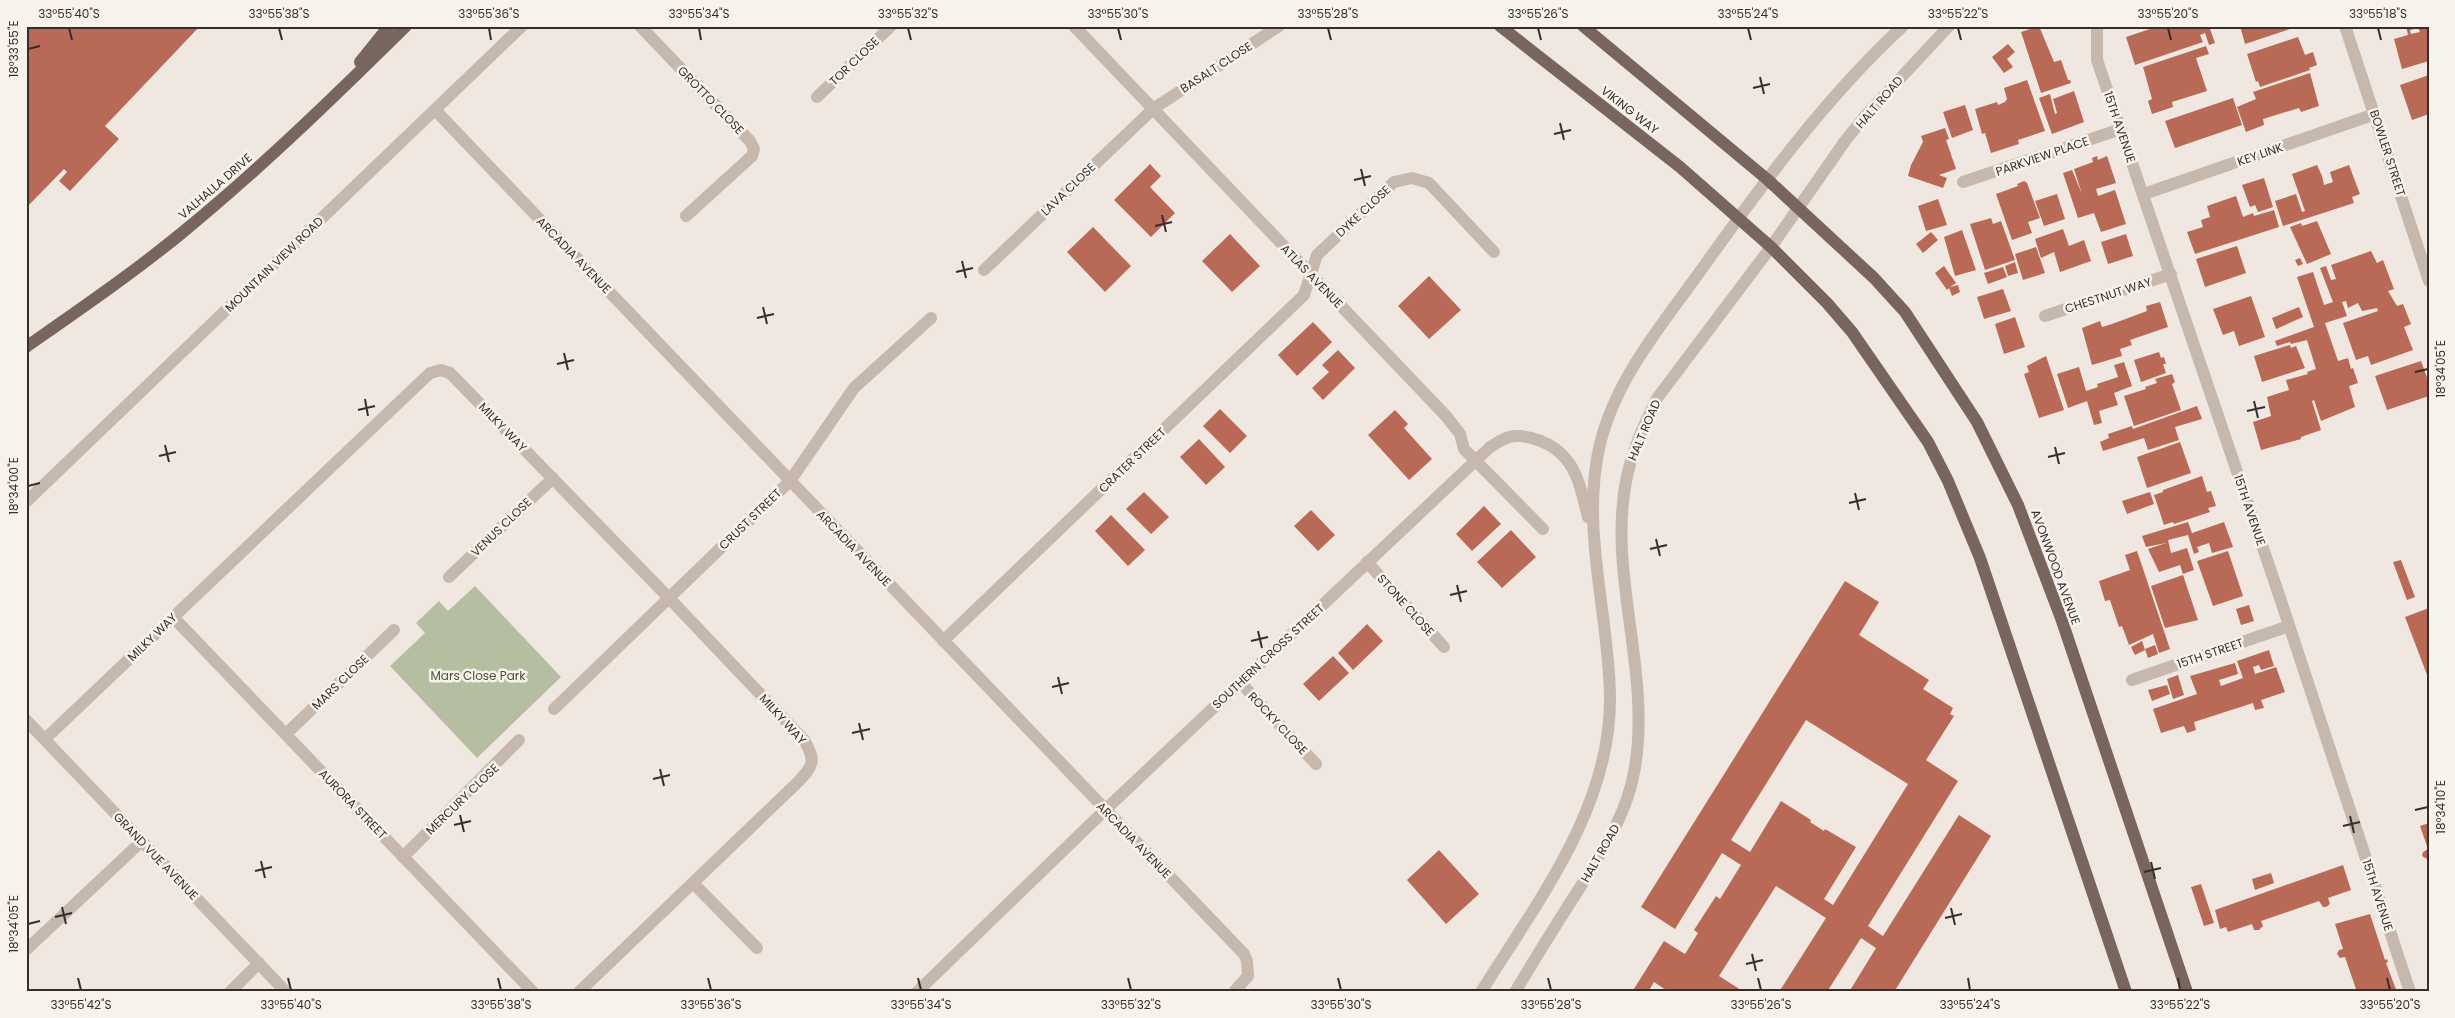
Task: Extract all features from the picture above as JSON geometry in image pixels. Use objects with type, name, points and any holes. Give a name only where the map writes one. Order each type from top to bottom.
[{"type":"main road","points":[[327,103],[388,26]]},
{"type":"main road","name":"VALHALLA DRIVE","points":[[26,347],[121,280],[182,233],[246,178],[406,26]]},
{"type":"main road","name":"VIKING WAY","points":[[1500,26],[1680,167],[1771,247]]},
{"type":"main road","points":[[1583,26],[1768,180]]},
{"type":"main road","name":"AVONWOOD AVENUE","points":[[1768,180],[1874,278],[1904,312],[1977,422],[2018,505],[2061,618],[2187,992]]},
{"type":"main road","points":[[1771,247],[1827,303],[1852,332],[1928,442],[1948,481],[1980,558],[2126,992]]},
{"type":"street","name":"MOUNTAIN VIEW ROAD","points":[[26,502],[522,26]]},
{"type":"street","name":"GROTTO CLOSE","points":[[640,26],[750,141],[754,149],[752,156],[686,216]]},
{"type":"street","name":"TOR CLOSE","points":[[817,97],[891,26]]},
{"type":"street","name":"ATLAS AVENUE","points":[[1074,26],[1446,416],[1460,434],[1464,449],[1543,530]]},
{"type":"street","name":"BASALT CLOSE","points":[[1153,109],[1279,26]]},
{"type":"street","points":[[1481,992],[1566,854],[1587,812],[1598,780],[1606,745],[1610,698],[1592,508],[1600,444],[1617,397],[1635,361],[1739,218],[1818,115],[1903,26]]},
{"type":"street","name":"HALT ROAD","points":[[1515,992],[1616,828],[1628,798],[1635,767],[1639,704],[1622,538],[1626,482],[1632,456],[1658,397],[1800,208],[1845,141],[1866,115],[1949,26]]},
{"type":"street","name":"BOWLER STREET","points":[[2345,26],[2429,281]]},
{"type":"street","name":"15TH AVENUE","points":[[2097,28],[2097,60],[2171,274],[2410,992]]},
{"type":"street","name":"LAVA CLOSE","points":[[984,270],[1153,109]]},
{"type":"street","name":"ARCADIA AVENUE","points":[[435,110],[1244,954],[1247,961],[1248,976],[1234,992]]},
{"type":"street","name":"KEY LINK","points":[[2144,194],[2375,114]]},
{"type":"street","name":"PARKVIEW PLACE","points":[[1963,182],[2121,129]]},
{"type":"street","name":"DYKE CLOSE","points":[[1310,274],[1317,255],[1387,187],[1403,179],[1420,179],[1429,183],[1494,252]]},
{"type":"street","name":"CRATER STREET","points":[[943,641],[1304,295],[1310,274]]},
{"type":"street","name":"CHESTNUT WAY","points":[[2045,316],[2171,274]]},
{"type":"street","name":"CRUST STREET","points":[[554,709],[790,481],[854,388],[931,318]]},
{"type":"street","name":"MILKY WAY","points":[[44,739],[435,371],[450,373],[669,598],[804,740],[811,752],[813,762],[810,769],[798,782],[579,992]]},
{"type":"street","name":"SOUTHERN CROSS STREET","points":[[917,992],[1105,810],[1474,460],[1489,448],[1509,437],[1534,439],[1547,444],[1565,458],[1581,491],[1596,550]]},
{"type":"street","name":"VENUS CLOSE","points":[[449,577],[553,478]]},
{"type":"street","name":"STONE CLOSE","points":[[1367,562],[1444,647]]},
{"type":"street","name":"AURORA STREET","points":[[173,617],[533,992]]},
{"type":"street","name":"15TH STREET","points":[[2132,680],[2289,626]]},
{"type":"street","name":"MARS CLOSE","points":[[286,734],[394,630]]},
{"type":"street","name":"ROCKY CLOSE","points":[[1240,682],[1316,764]]},
{"type":"street","name":"GRAND VUE AVENUE","points":[[26,720],[286,992]]},
{"type":"street","name":"MERCURY CLOSE","points":[[403,856],[519,740]]},
{"type":"street","points":[[26,950],[142,841]]},
{"type":"street","points":[[693,883],[757,948]]},
{"type":"street","points":[[230,992],[259,963]]},
{"type":"green space","name":"Mars Close Park","points":[[475,586],[561,677],[477,758],[390,666],[425,633],[416,623],[439,601],[448,611]]},
{"type":"building","points":[[26,26],[200,26],[105,126],[119,139],[70,191],[59,181],[67,172],[64,169],[26,208]]},
{"type":"building","points":[[2039,26],[2054,62],[2061,60],[2068,80],[2071,83],[2041,93],[2021,32]]},
{"type":"building","points":[[2159,26],[2209,26],[2215,43],[2209,45],[2205,33],[2200,35],[2203,42],[2135,65],[2126,37]]},
{"type":"building","points":[[2240,26],[2296,26],[2296,27],[2245,44]]},
{"type":"building","points":[[2406,26],[2429,26],[2429,61],[2402,69],[2394,39],[2408,35]],"holes":[[[2418,28],[2420,32],[2411,34],[2410,30]]]},
{"type":"building","points":[[2298,37],[2305,55],[2313,52],[2317,65],[2309,68],[2310,70],[2260,87],[2258,81],[2256,82],[2247,54]]},
{"type":"building","points":[[2008,44],[2015,52],[2007,59],[2013,67],[2004,73],[1992,57]]},
{"type":"building","points":[[2206,46],[2209,54],[2196,58],[2207,91],[2172,102],[2173,107],[2152,114],[2148,101],[2152,99],[2143,67]]},
{"type":"building","points":[[2310,73],[2319,106],[2301,112],[2299,108],[2263,119],[2264,125],[2246,132],[2237,107],[2256,99],[2253,92]]},
{"type":"building","points":[[2429,75],[2429,114],[2412,120],[2400,85]]},
{"type":"building","points":[[2027,80],[2045,131],[2018,140],[2019,144],[1991,153],[1985,133],[1982,134],[1975,109],[1997,102],[1998,105],[2005,102],[2007,99],[2004,88]]},
{"type":"building","points":[[2074,91],[2084,122],[2052,134],[2039,98],[2050,94],[2055,114],[2057,113],[2053,99]]},
{"type":"building","points":[[2233,98],[2242,125],[2175,148],[2165,121]]},
{"type":"building","points":[[1965,105],[1973,130],[1952,138],[1943,112]]},
{"type":"building","points":[[1945,128],[1949,139],[1946,140],[1956,169],[1939,175],[1947,178],[1943,188],[1908,176],[1911,165],[1923,142],[1921,136]]},
{"type":"building","points":[[2097,156],[2098,160],[2107,156],[2116,183],[2096,189],[2098,196],[2115,190],[2126,224],[2101,232],[2094,213],[2078,218],[2063,173],[2072,170],[2082,194],[2074,169],[2093,162],[2092,158]]},
{"type":"building","points":[[1150,164],[1161,176],[1150,187],[1175,213],[1151,237],[1114,200]]},
{"type":"building","points":[[2317,165],[2324,185],[2333,182],[2330,172],[2349,165],[2360,194],[2352,197],[2354,203],[2283,226],[2275,201],[2296,194],[2302,212],[2305,211],[2292,174]]},
{"type":"building","points":[[2264,178],[2273,207],[2258,212],[2255,205],[2250,207],[2242,185]]},
{"type":"building","points":[[2024,181],[2027,183],[2040,218],[2028,222],[2032,233],[2012,240],[1996,194],[2018,186],[2017,184]]},
{"type":"building","points":[[2057,194],[2065,219],[2044,226],[2035,201]]},
{"type":"building","points":[[2236,196],[2243,217],[2253,213],[2254,216],[2274,210],[2279,227],[2195,254],[2187,232],[2203,227],[2201,220],[2210,217],[2207,206]]},
{"type":"building","points":[[1938,199],[1947,225],[1926,231],[1918,206]]},
{"type":"building","points":[[1991,218],[1993,224],[2001,221],[2015,260],[1985,270],[1970,224]]},
{"type":"building","points":[[2317,221],[2331,254],[2307,264],[2290,227],[2301,223],[2302,226]]},
{"type":"building","points":[[1093,227],[1131,266],[1105,292],[1067,252]]},
{"type":"building","points":[[2063,229],[2069,246],[2084,240],[2091,261],[2060,272],[2054,252],[2041,258],[2035,239]]},
{"type":"building","points":[[1962,230],[1976,270],[1955,276],[1944,237]]},
{"type":"building","points":[[1931,232],[1938,240],[1923,253],[1916,244]]},
{"type":"building","points":[[1230,234],[1260,266],[1232,292],[1202,261]]},
{"type":"building","points":[[2126,234],[2133,256],[2108,264],[2101,242]]},
{"type":"building","points":[[2237,246],[2246,273],[2205,287],[2196,259]]},
{"type":"building","points":[[2036,247],[2045,273],[2023,280],[2015,254]]},
{"type":"building","points":[[2371,251],[2377,263],[2383,260],[2394,289],[2388,291],[2397,306],[2403,304],[2411,324],[2404,327],[2413,350],[2371,365],[2368,356],[2356,360],[2343,323],[2378,311],[2377,308],[2362,311],[2358,303],[2348,308],[2346,301],[2342,302],[2347,316],[2325,323],[2338,361],[2348,358],[2351,369],[2353,368],[2358,383],[2349,386],[2355,407],[2321,421],[2314,400],[2312,401],[2321,430],[2301,437],[2301,439],[2261,450],[2253,422],[2271,416],[2267,397],[2289,390],[2286,380],[2308,374],[2307,372],[2316,369],[2307,340],[2277,346],[2275,341],[2314,327],[2297,277],[2313,272],[2324,305],[2333,302],[2320,268],[2326,266],[2331,280],[2336,279],[2331,265]]},
{"type":"building","points":[[2300,258],[2303,264],[2298,266],[2295,260]]},
{"type":"building","points":[[2015,262],[2018,273],[2008,276],[2005,266]]},
{"type":"building","points":[[1944,266],[1956,283],[1950,287],[1958,285],[1960,292],[1952,296],[1949,288],[1947,290],[1935,273]]},
{"type":"building","points":[[2003,267],[2007,277],[1988,284],[1984,273]]},
{"type":"building","points":[[1429,276],[1461,310],[1429,339],[1398,306]]},
{"type":"building","points":[[2003,289],[2011,311],[1984,319],[1977,297]]},
{"type":"building","points":[[2251,296],[2265,337],[2239,346],[2234,331],[2223,335],[2213,309]]},
{"type":"building","points":[[2160,302],[2168,327],[2130,340],[2132,345],[2120,349],[2122,356],[2092,365],[2082,328],[2100,321],[2102,327],[2112,324],[2147,311],[2146,306]]},
{"type":"building","points":[[2299,307],[2303,317],[2276,329],[2272,318]]},
{"type":"building","points":[[2015,317],[2025,347],[2004,354],[1995,324]]},
{"type":"building","points":[[1313,322],[1332,342],[1297,376],[1278,355]]},
{"type":"building","points":[[2290,345],[2291,348],[2296,346],[2305,368],[2262,382],[2254,356]]},
{"type":"building","points":[[1338,350],[1355,368],[1323,400],[1312,388],[1329,372],[1322,365]]},
{"type":"building","points":[[2159,352],[2161,358],[2164,357],[2166,364],[2163,364],[2166,373],[2141,382],[2134,360]]},
{"type":"building","points":[[2046,356],[2064,410],[2039,418],[2024,374],[2029,372],[2027,366]]},
{"type":"building","points":[[2421,361],[2429,383],[2429,396],[2387,410],[2375,376]]},
{"type":"building","points":[[2124,362],[2132,386],[2114,393],[2118,405],[2099,411],[2102,423],[2094,425],[2087,401],[2068,408],[2057,374],[2079,367],[2086,391],[2098,387],[2097,384],[2118,377],[2114,365]]},
{"type":"building","points":[[2172,374],[2175,382],[2172,384],[2181,410],[2134,426],[2124,396],[2146,389],[2145,387],[2157,383],[2155,379]]},
{"type":"building","points":[[2197,406],[2202,419],[2175,427],[2179,440],[2148,450],[2144,438],[2103,451],[2100,442],[2109,438],[2108,434],[2132,426],[2133,429]]},
{"type":"building","points":[[1220,409],[1247,436],[1230,453],[1203,426]]},
{"type":"building","points":[[1395,410],[1408,424],[1404,428],[1432,459],[1409,480],[1368,435]]},
{"type":"building","points":[[1199,439],[1225,467],[1206,485],[1180,457]]},
{"type":"building","points":[[2180,442],[2191,473],[2147,488],[2137,457]]},
{"type":"building","points":[[2202,476],[2207,492],[2211,491],[2216,506],[2208,508],[2210,512],[2174,524],[2173,522],[2164,525],[2154,495]]},
{"type":"building","points":[[1144,492],[1169,517],[1151,534],[1126,509]]},
{"type":"building","points":[[2150,492],[2154,504],[2127,514],[2122,501]]},
{"type":"building","points":[[1484,506],[1501,524],[1472,551],[1456,534]]},
{"type":"building","points":[[1311,510],[1335,535],[1318,551],[1294,526]]},
{"type":"building","points":[[1111,515],[1145,550],[1128,566],[1095,531]]},
{"type":"building","points":[[2188,522],[2192,533],[2224,522],[2233,547],[2212,553],[2209,543],[2197,547],[2199,552],[2194,554],[2188,535],[2168,540],[2171,553],[2187,548],[2194,570],[2183,574],[2180,565],[2159,572],[2148,549],[2166,543],[2146,547],[2142,536]]},
{"type":"building","points":[[1511,530],[1536,557],[1502,588],[1477,562]]},
{"type":"building","points":[[2137,551],[2170,649],[2159,653],[2153,634],[2129,645],[2122,626],[2119,627],[2110,600],[2105,601],[2099,581],[2130,570],[2125,555]]},
{"type":"building","points":[[2228,551],[2243,596],[2213,606],[2197,561]]},
{"type":"building","points":[[2401,560],[2415,597],[2407,600],[2393,562]]},
{"type":"building","points":[[2183,575],[2198,620],[2165,628],[2151,586]]},
{"type":"building","points":[[1845,581],[1879,602],[1859,635],[1929,680],[1923,689],[1953,708],[1950,714],[1954,716],[1926,760],[1958,781],[1868,926],[1883,936],[1959,815],[1991,836],[1894,992],[1849,992],[1876,948],[1861,938],[1827,992],[1779,992],[1826,918],[1776,886],[1719,976],[1744,992],[1669,992],[1654,982],[1648,992],[1632,992],[1664,941],[1685,954],[1698,933],[1694,930],[1716,896],[1720,899],[1741,865],[1722,853],[1675,929],[1641,907]],"holes":[[[1806,720],[1908,784],[1833,905],[1824,899],[1856,847],[1825,829],[1824,831],[1810,822],[1811,820],[1781,801],[1750,852],[1731,840]]]},
{"type":"building","points":[[2249,605],[2254,621],[2241,625],[2236,609]]},
{"type":"building","points":[[2429,608],[2429,680],[2405,617]]},
{"type":"building","points":[[1367,624],[1383,641],[1353,670],[1338,653]]},
{"type":"building","points":[[2142,641],[2145,650],[2135,655],[2131,647]]},
{"type":"building","points":[[2155,645],[2158,654],[2148,658],[2145,649]]},
{"type":"building","points":[[2269,650],[2274,666],[2261,670],[2259,665],[2253,667],[2255,674],[2276,667],[2285,692],[2261,700],[2264,708],[2255,710],[2253,703],[2194,722],[2196,730],[2187,733],[2184,726],[2161,733],[2153,709],[2197,694],[2190,676],[2235,663],[2238,674],[2219,680],[2221,686],[2243,678],[2237,661]]},
{"type":"building","points":[[1333,656],[1349,673],[1319,701],[1303,684]]},
{"type":"building","points":[[2178,675],[2184,695],[2173,699],[2167,679]]},
{"type":"building","points":[[2167,685],[2170,694],[2152,701],[2148,690]]},
{"type":"building","points":[[2429,823],[2429,858],[2427,859],[2422,856],[2423,852],[2428,849],[2420,826]]},
{"type":"building","points":[[1439,850],[1479,894],[1446,924],[1407,880]]},
{"type":"building","points":[[2343,865],[2351,890],[2328,898],[2330,904],[2326,907],[2323,907],[2319,901],[2261,921],[2263,926],[2259,930],[2254,930],[2252,924],[2228,932],[2226,927],[2220,929],[2215,910]]},
{"type":"building","points":[[2271,873],[2274,883],[2255,890],[2252,879]]},
{"type":"building","points":[[2201,884],[2214,923],[2204,926],[2191,887]]},
{"type":"building","points":[[2370,914],[2397,992],[2357,992],[2345,957],[2340,958],[2337,954],[2339,950],[2343,949],[2335,924]]}]
